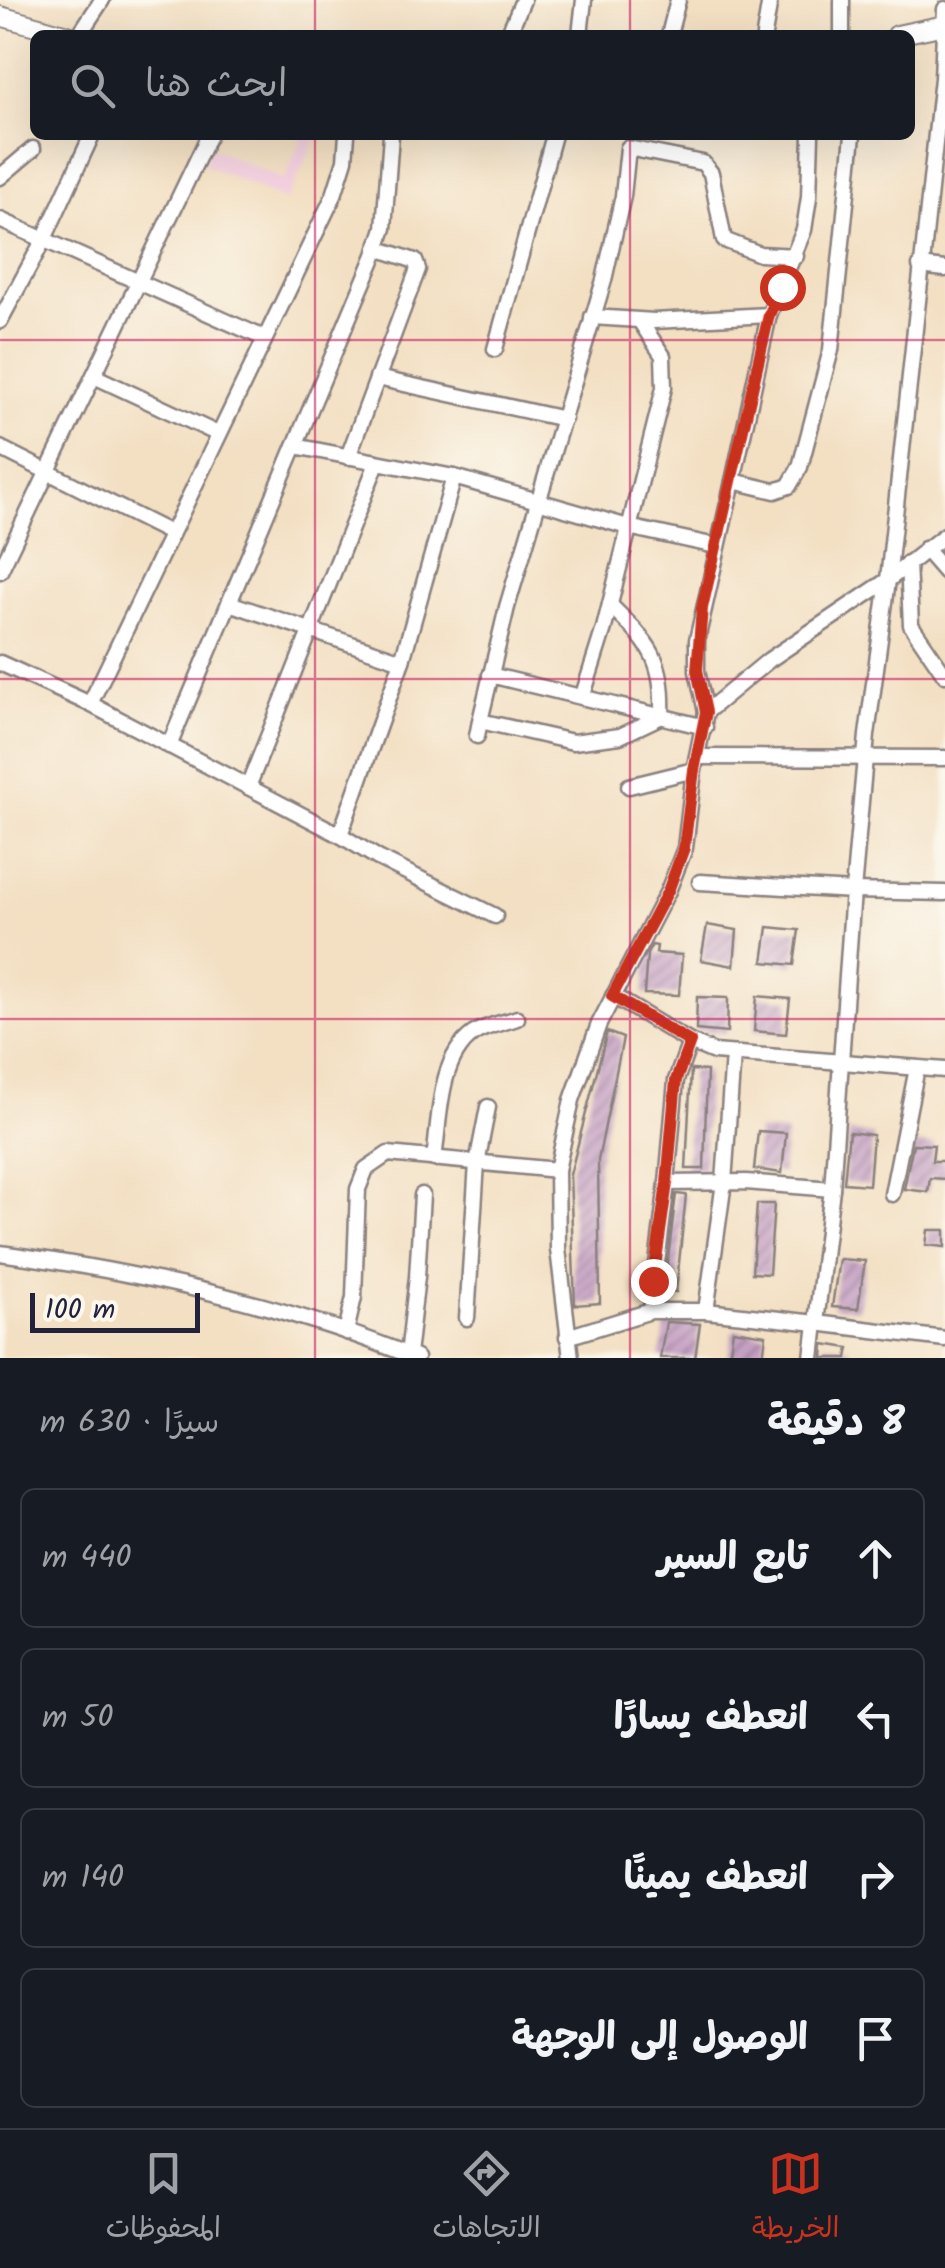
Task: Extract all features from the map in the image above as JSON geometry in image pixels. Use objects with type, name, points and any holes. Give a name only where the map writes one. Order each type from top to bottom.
[{"type":"main road","points":[[0,16],[50,30]]},
{"type":"main road","points":[[913,30],[944,20]]},
{"type":"street","points":[[82,30],[102,0]]},
{"type":"street","points":[[510,30],[523,0]]},
{"type":"street","points":[[581,30],[584,0]]},
{"type":"street","points":[[671,30],[678,0]]},
{"type":"street","points":[[765,30],[770,0]]},
{"type":"street","points":[[842,0],[842,30]]},
{"type":"street","points":[[812,1358],[832,1189],[864,758],[888,580],[942,78],[944,20]]},
{"type":"street","points":[[0,321],[44,239],[90,140]]},
{"type":"street","points":[[0,572],[207,140]]},
{"type":"street","points":[[90,704],[334,195],[345,160],[346,140]]},
{"type":"street","points":[[169,746],[377,248],[384,228],[390,140]]},
{"type":"street","points":[[495,349],[553,140]]},
{"type":"street","points":[[571,1358],[558,1249],[558,1170],[572,1100],[599,1024],[668,891],[684,848],[705,719],[697,670],[697,640],[769,315],[804,230],[811,140]]},
{"type":"street","points":[[732,482],[775,492],[789,486],[800,468],[831,350],[852,140]]},
{"type":"street","points":[[662,716],[620,736],[574,742],[478,728],[623,196],[627,142],[703,162],[711,173],[724,240],[760,254],[796,256]]},
{"type":"street","points":[[0,177],[33,149]]},
{"type":"street","points":[[0,220],[264,338]]},
{"type":"street","points":[[348,458],[418,269],[415,261],[377,248]]},
{"type":"street","points":[[920,266],[945,270]]},
{"type":"street","points":[[592,317],[640,321],[769,315]]},
{"type":"street","points":[[584,695],[664,388],[662,356],[640,321]]},
{"type":"street","points":[[94,376],[218,434]]},
{"type":"street","points":[[377,378],[564,419]]},
{"type":"street","points":[[294,446],[454,478],[628,527],[716,546]]},
{"type":"street","points":[[0,448],[170,534]]},
{"type":"street","points":[[248,787],[376,464]]},
{"type":"street","points":[[340,835],[402,661],[454,478]]},
{"type":"street","points":[[490,675],[662,716],[705,719],[769,660],[888,580],[945,535]]},
{"type":"street","points":[[924,548],[945,572]]},
{"type":"street","points":[[908,563],[912,624],[945,674]]},
{"type":"street","points":[[229,603],[402,661]]},
{"type":"street","points":[[610,605],[655,657],[663,683],[662,716]]},
{"type":"street","points":[[0,662],[90,704],[495,916]]},
{"type":"street","points":[[629,786],[696,763],[945,758]]},
{"type":"street","points":[[700,882],[945,893]]},
{"type":"street","points":[[612,996],[703,1049],[734,1055],[945,1070]]},
{"type":"street","points":[[434,1159],[448,1070],[459,1048],[474,1032],[517,1018]]},
{"type":"street","points":[[651,1311],[676,1080],[690,1042]]},
{"type":"street","points":[[706,1311],[724,1182],[734,1055]]},
{"type":"street","points":[[892,1194],[917,1068]]},
{"type":"street","points":[[467,1318],[476,1163],[488,1107]]},
{"type":"street","points":[[346,1332],[354,1298],[358,1189],[366,1170],[388,1154],[558,1170]]},
{"type":"street","points":[[667,1183],[724,1182],[832,1189]]},
{"type":"street","points":[[0,1254],[105,1268],[346,1332],[412,1356],[422,1194]]},
{"type":"street","points":[[567,1337],[651,1311],[706,1311],[945,1339]]},
{"type":"shaded area","points":[[301,140],[316,140],[286,201],[203,164],[210,147],[284,180]]},
{"type":"building","points":[[707,925],[737,930],[734,966],[701,960]]},
{"type":"building","points":[[768,927],[799,930],[794,965],[763,962]]},
{"type":"building","points":[[652,945],[657,946],[656,953],[682,955],[679,995],[644,994],[647,954]]},
{"type":"building","points":[[757,996],[790,999],[786,1034],[754,1031]]},
{"type":"building","points":[[697,997],[728,998],[727,1033],[696,1030]]},
{"type":"building","points":[[607,1032],[623,1038],[598,1160],[600,1303],[575,1305],[570,1175]]},
{"type":"building","points":[[691,1070],[707,1071],[704,1169],[686,1169]]},
{"type":"building","points":[[758,1131],[786,1133],[782,1173],[754,1169]]},
{"type":"building","points":[[849,1132],[873,1135],[869,1185],[844,1183]]},
{"type":"building","points":[[913,1144],[934,1145],[932,1161],[945,1161],[945,1179],[930,1178],[928,1192],[904,1189]]},
{"type":"building","points":[[676,1194],[686,1195],[676,1292],[664,1291]]},
{"type":"building","points":[[757,1204],[774,1204],[769,1274],[752,1273]]},
{"type":"building","points":[[928,1230],[945,1230],[945,1247],[926,1245]]},
{"type":"building","points":[[839,1259],[865,1261],[858,1309],[832,1307]]},
{"type":"building","points":[[666,1322],[700,1324],[695,1358],[660,1358]]},
{"type":"building","points":[[733,1330],[766,1335],[763,1358],[729,1358]]},
{"type":"building","points":[[824,1344],[849,1348],[847,1358],[823,1358]]},
{"type":"route","points":[[653,1281],[676,1080],[690,1042],[612,996],[668,891],[684,848],[706,712],[697,670],[702,608],[769,315],[782,287]]}]
